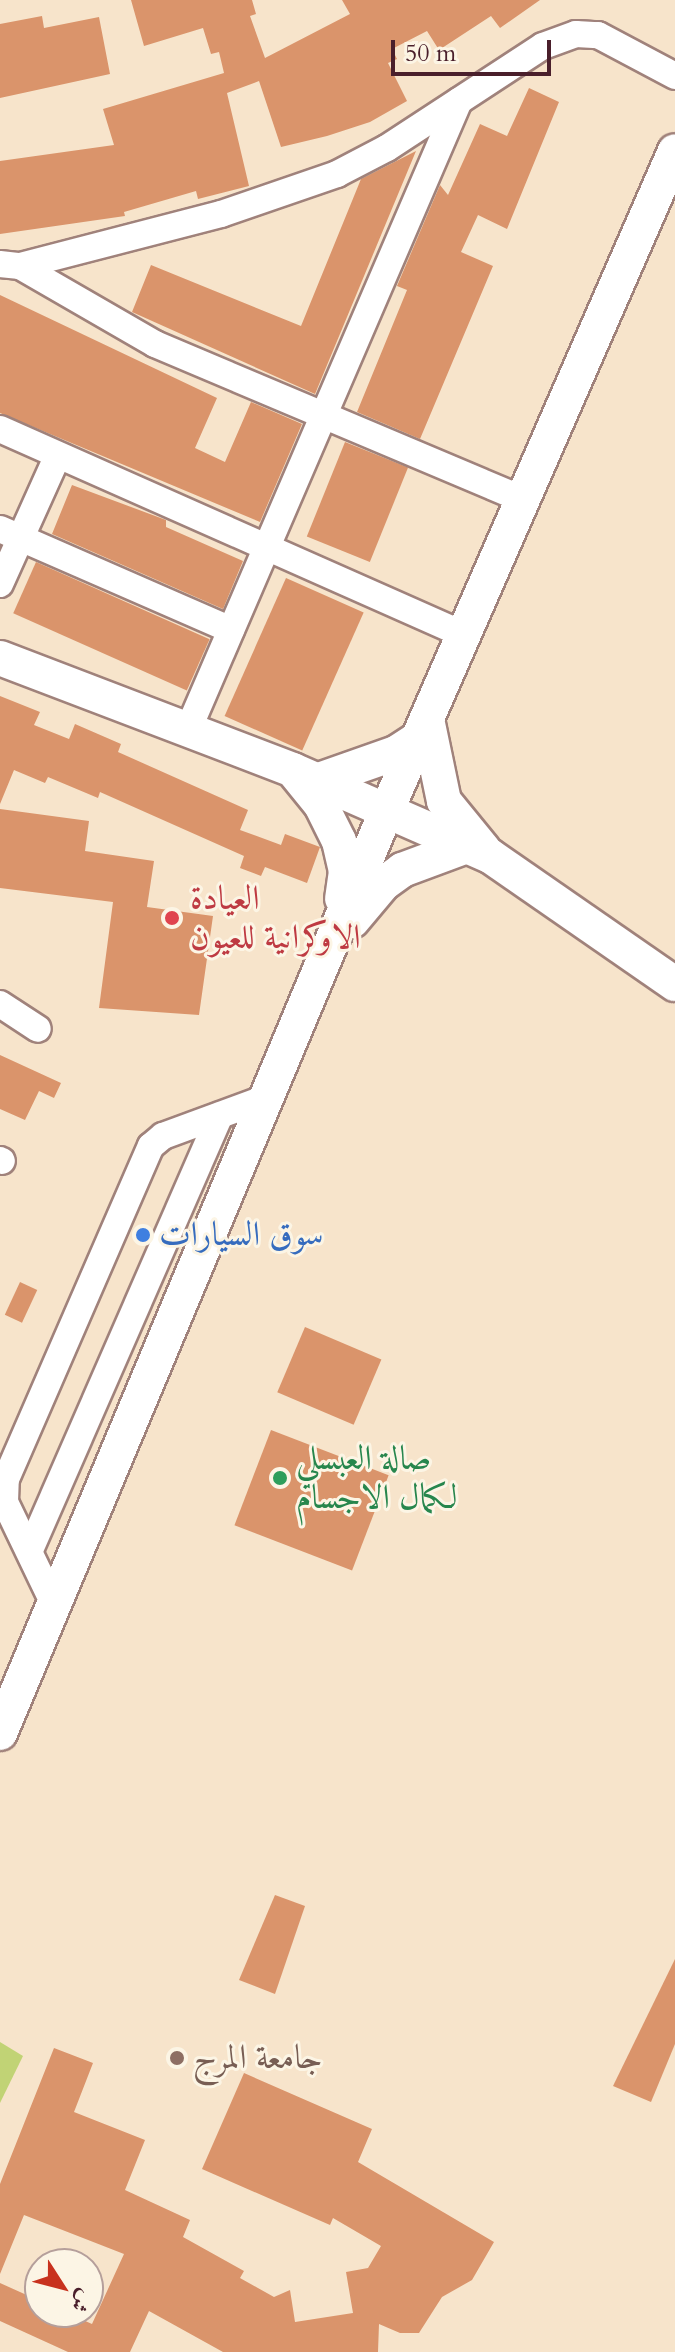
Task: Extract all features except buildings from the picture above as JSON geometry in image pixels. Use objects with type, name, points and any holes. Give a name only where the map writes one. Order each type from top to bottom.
[{"type":"main road","points":[[0,1733],[386,812],[467,636],[675,151]]},
{"type":"main road","points":[[0,658],[304,776],[478,851],[675,984]]},
{"type":"main road","points":[[304,776],[396,753],[423,728]]},
{"type":"main road","points":[[423,728],[444,801],[478,851]]},
{"type":"main road","points":[[304,776],[339,841],[346,871],[334,937]]},
{"type":"main road","points":[[334,937],[383,884],[402,870],[478,851]]},
{"type":"street","points":[[10,265],[221,214],[337,174],[543,46],[576,34],[598,35],[675,76]]},
{"type":"street","points":[[188,730],[459,101]]},
{"type":"street","points":[[10,265],[155,344],[325,413],[526,501]]},
{"type":"street","points":[[0,429],[467,636]]},
{"type":"street","points":[[0,584],[11,534],[58,455]]},
{"type":"street","points":[[11,534],[231,630]]},
{"type":"street","points":[[0,1004],[38,1029]]},
{"type":"street","points":[[54,1604],[5,1502],[6,1479],[151,1146],[163,1136],[269,1097]]},
{"type":"street","points":[[30,1550],[220,1116]]},
{"type":"green space","points":[[0,2042],[23,2056],[0,2103]]},
{"type":"place","name":"العيادة الاوكرانية للعيون","points":[[172,918]]},
{"type":"place","name":"سوق السيارات","points":[[143,1235]]},
{"type":"place","name":"صالة العبسلي لكمال الاجسام","points":[[280,1478]]},
{"type":"place","name":"جامعة المرج","points":[[177,2058]]}]
